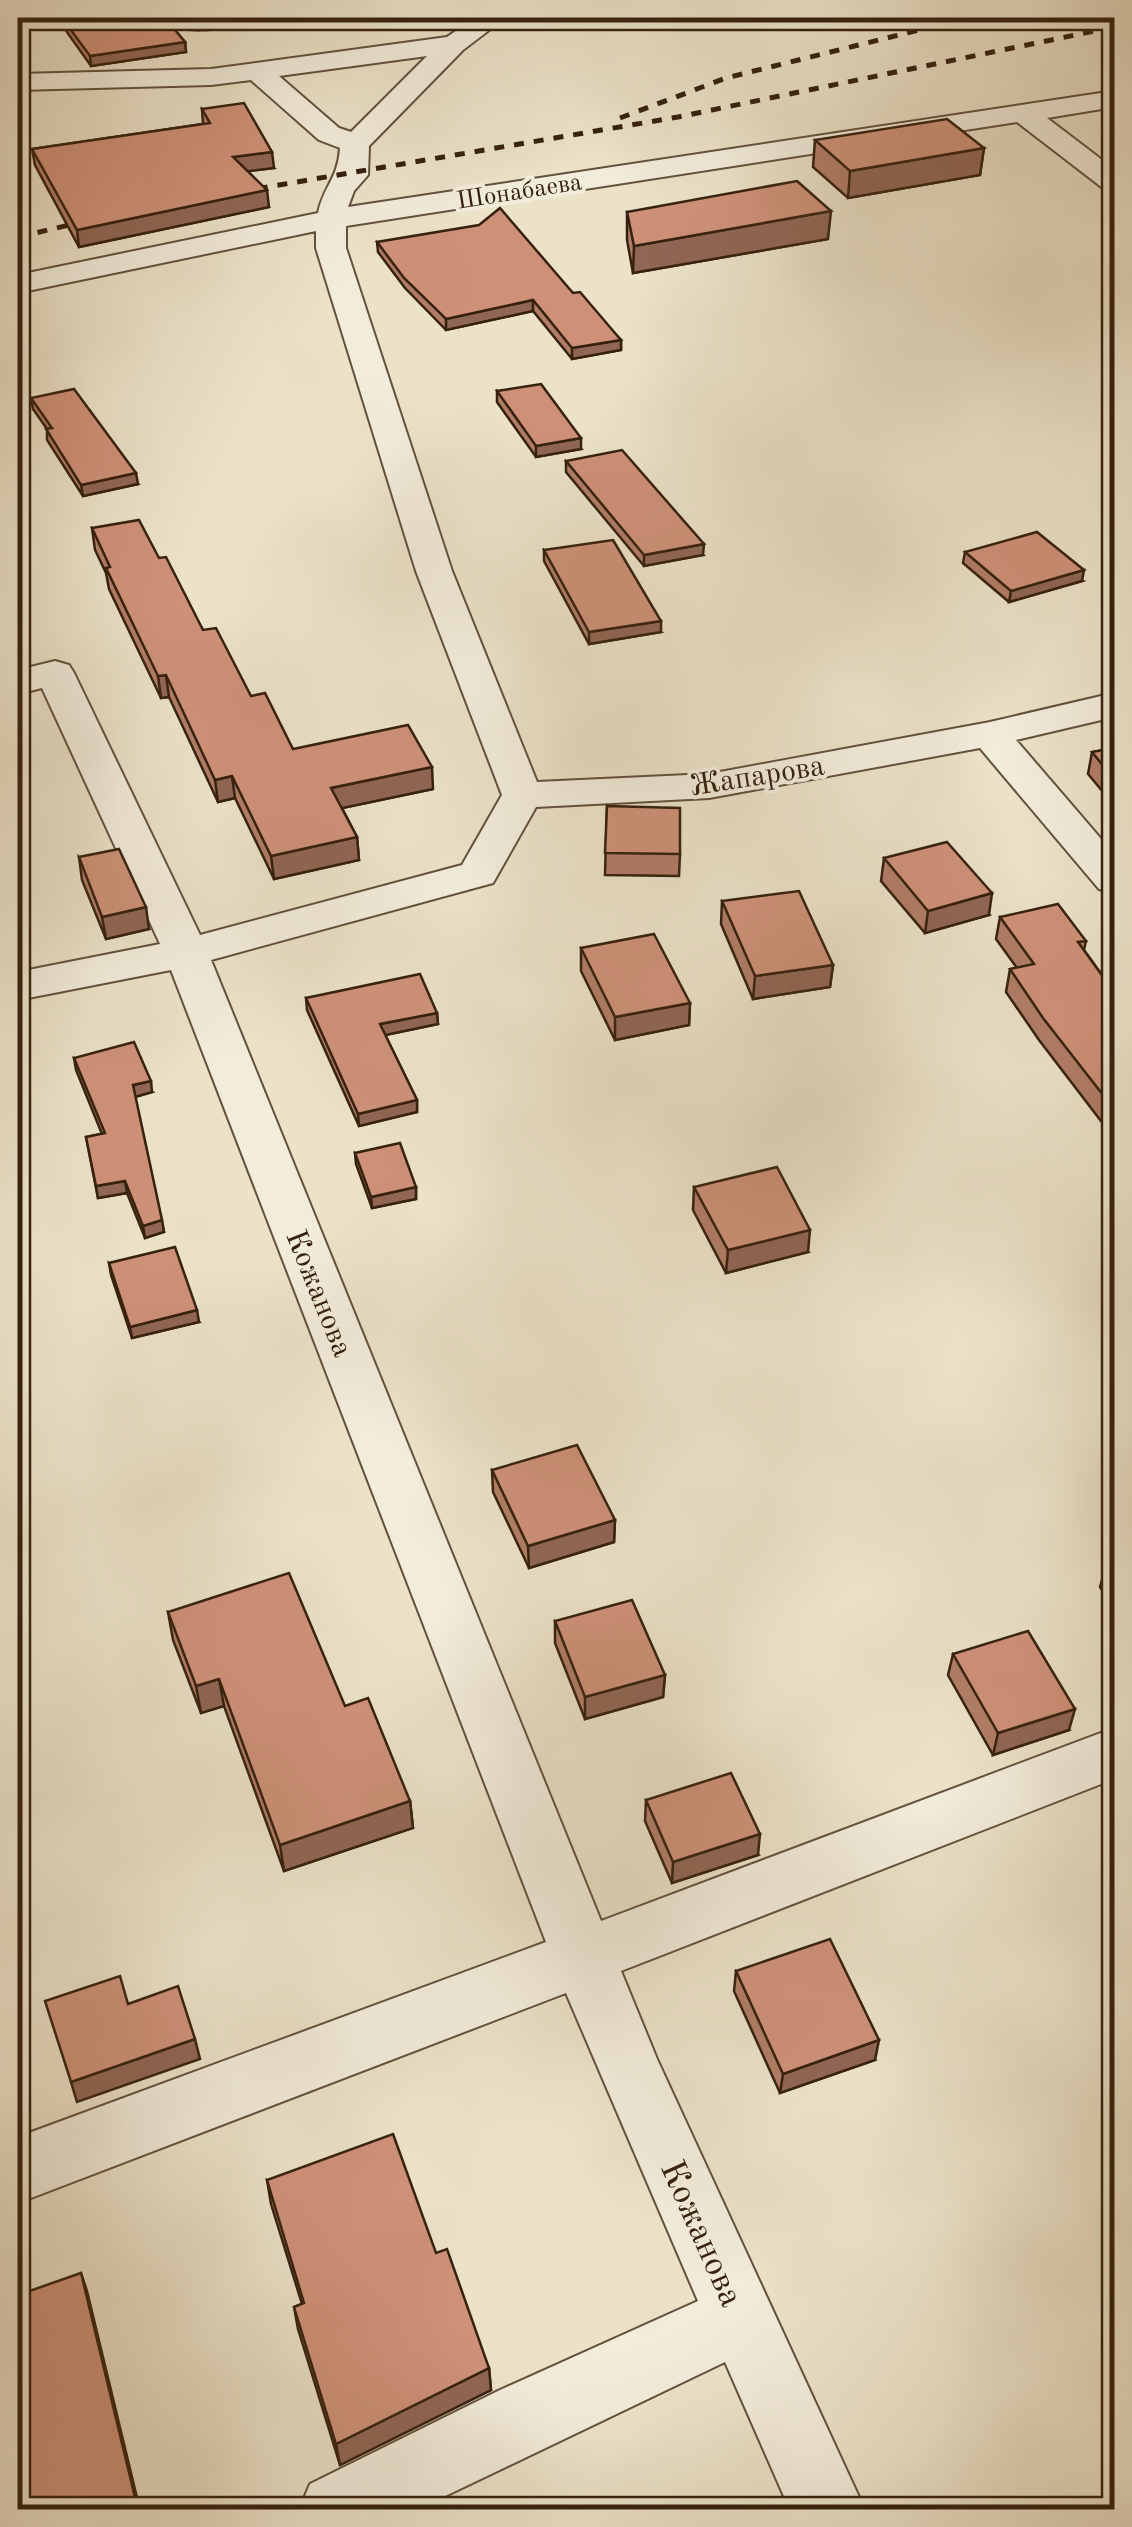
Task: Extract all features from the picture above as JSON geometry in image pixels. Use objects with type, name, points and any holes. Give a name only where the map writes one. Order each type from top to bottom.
[{"type":"street","points":[[176,18],[226,18]]},
{"type":"street","points":[[18,986],[186,953],[478,874],[522,795],[434,571],[330,248],[330,219],[337,188],[353,174],[355,144],[454,44],[492,18]]},
{"type":"street","points":[[18,82],[155,81],[454,44]]},
{"type":"street","points":[[257,70],[329,134],[355,144]]},
{"type":"street","name":"Шонабаева","points":[[18,284],[330,219],[1114,99]]},
{"type":"street","points":[[1024,113],[1114,183]]},
{"type":"street","name":"Кожанова","points":[[18,682],[54,673],[186,953],[628,2068],[828,2510]]},
{"type":"street","name":"Жапарова","points":[[522,795],[710,786],[990,734],[1114,705]]},
{"type":"street","points":[[990,734],[1114,880]]},
{"type":"street","points":[[18,2170],[1114,1753]]},
{"type":"street","points":[[336,2510],[526,2416],[741,2318]]},
{"type":"building","points":[[62,18],[165,18],[185,42],[90,56]]},
{"type":"building","points":[[244,103],[272,152],[233,157],[267,190],[77,230],[32,149],[210,123],[202,109]]},
{"type":"building","points":[[947,119],[984,148],[850,171],[815,140]]},
{"type":"building","points":[[797,181],[831,211],[634,246],[627,212]]},
{"type":"building","points":[[500,208],[573,293],[580,292],[621,340],[572,348],[533,300],[446,319],[404,278],[377,242],[479,225]]},
{"type":"building","points":[[541,384],[581,438],[536,446],[497,391]]},
{"type":"building","points":[[74,389],[136,473],[81,485],[46,429],[52,428],[31,398]]},
{"type":"building","points":[[622,450],[704,544],[644,555],[566,461]]},
{"type":"building","points":[[139,520],[159,558],[166,557],[203,630],[216,628],[251,696],[265,693],[293,749],[408,725],[432,767],[331,788],[357,837],[271,856],[232,776],[215,780],[166,675],[158,676],[106,568],[110,567],[92,528]]},
{"type":"building","points":[[1037,532],[1084,570],[1011,591],[965,552]]},
{"type":"building","points":[[613,540],[661,621],[589,632],[544,550]]},
{"type":"building","points":[[1114,748],[1114,779],[1092,752]]},
{"type":"building","points":[[607,806],[680,808],[680,854],[605,853]]},
{"type":"building","points":[[947,842],[992,893],[928,911],[884,858]]},
{"type":"building","points":[[119,849],[146,907],[102,917],[79,857]]},
{"type":"building","points":[[799,891],[833,965],[755,976],[722,901]]},
{"type":"building","points":[[1058,904],[1086,941],[1078,942],[1114,992],[1114,1109],[1010,969],[1034,964],[1000,917]]},
{"type":"building","points":[[654,934],[690,1003],[615,1017],[581,948]]},
{"type":"building","points":[[420,974],[437,1013],[380,1024],[417,1100],[358,1114],[306,998]]},
{"type":"building","points":[[134,1042],[151,1081],[133,1085],[162,1220],[143,1226],[125,1181],[96,1186],[86,1137],[105,1133],[74,1058]]},
{"type":"building","points":[[400,1143],[416,1187],[371,1197],[355,1153]]},
{"type":"building","points":[[777,1167],[810,1230],[728,1250],[694,1187]]},
{"type":"building","points":[[175,1247],[197,1310],[130,1327],[109,1263]]},
{"type":"building","points":[[577,1445],[615,1520],[528,1546],[492,1470]]},
{"type":"building","points":[[1114,1562],[1114,1578],[1106,1565]]},
{"type":"building","points":[[289,1573],[345,1706],[368,1698],[410,1801],[280,1845],[219,1679],[196,1686],[168,1612]]},
{"type":"building","points":[[632,1600],[665,1675],[585,1697],[555,1621]]},
{"type":"building","points":[[1028,1631],[1075,1709],[998,1733],[953,1654]]},
{"type":"building","points":[[731,1773],[760,1834],[673,1862],[646,1800]]},
{"type":"building","points":[[830,1939],[879,2040],[783,2074],[736,1971]]},
{"type":"building","points":[[120,1976],[128,2004],[178,1986],[195,2039],[71,2082],[45,2001]]},
{"type":"building","points":[[393,2134],[436,2253],[447,2249],[489,2368],[336,2444],[294,2307],[304,2303],[267,2180]]},
{"type":"building","points":[[81,2273],[138,2510],[18,2510],[18,2295]]},
{"type":"railway","points":[[620,118],[726,78],[967,18]]},
{"type":"railway","points":[[238,192],[678,117],[1114,27]]},
{"type":"railway","points":[[18,237],[95,219]]}]
